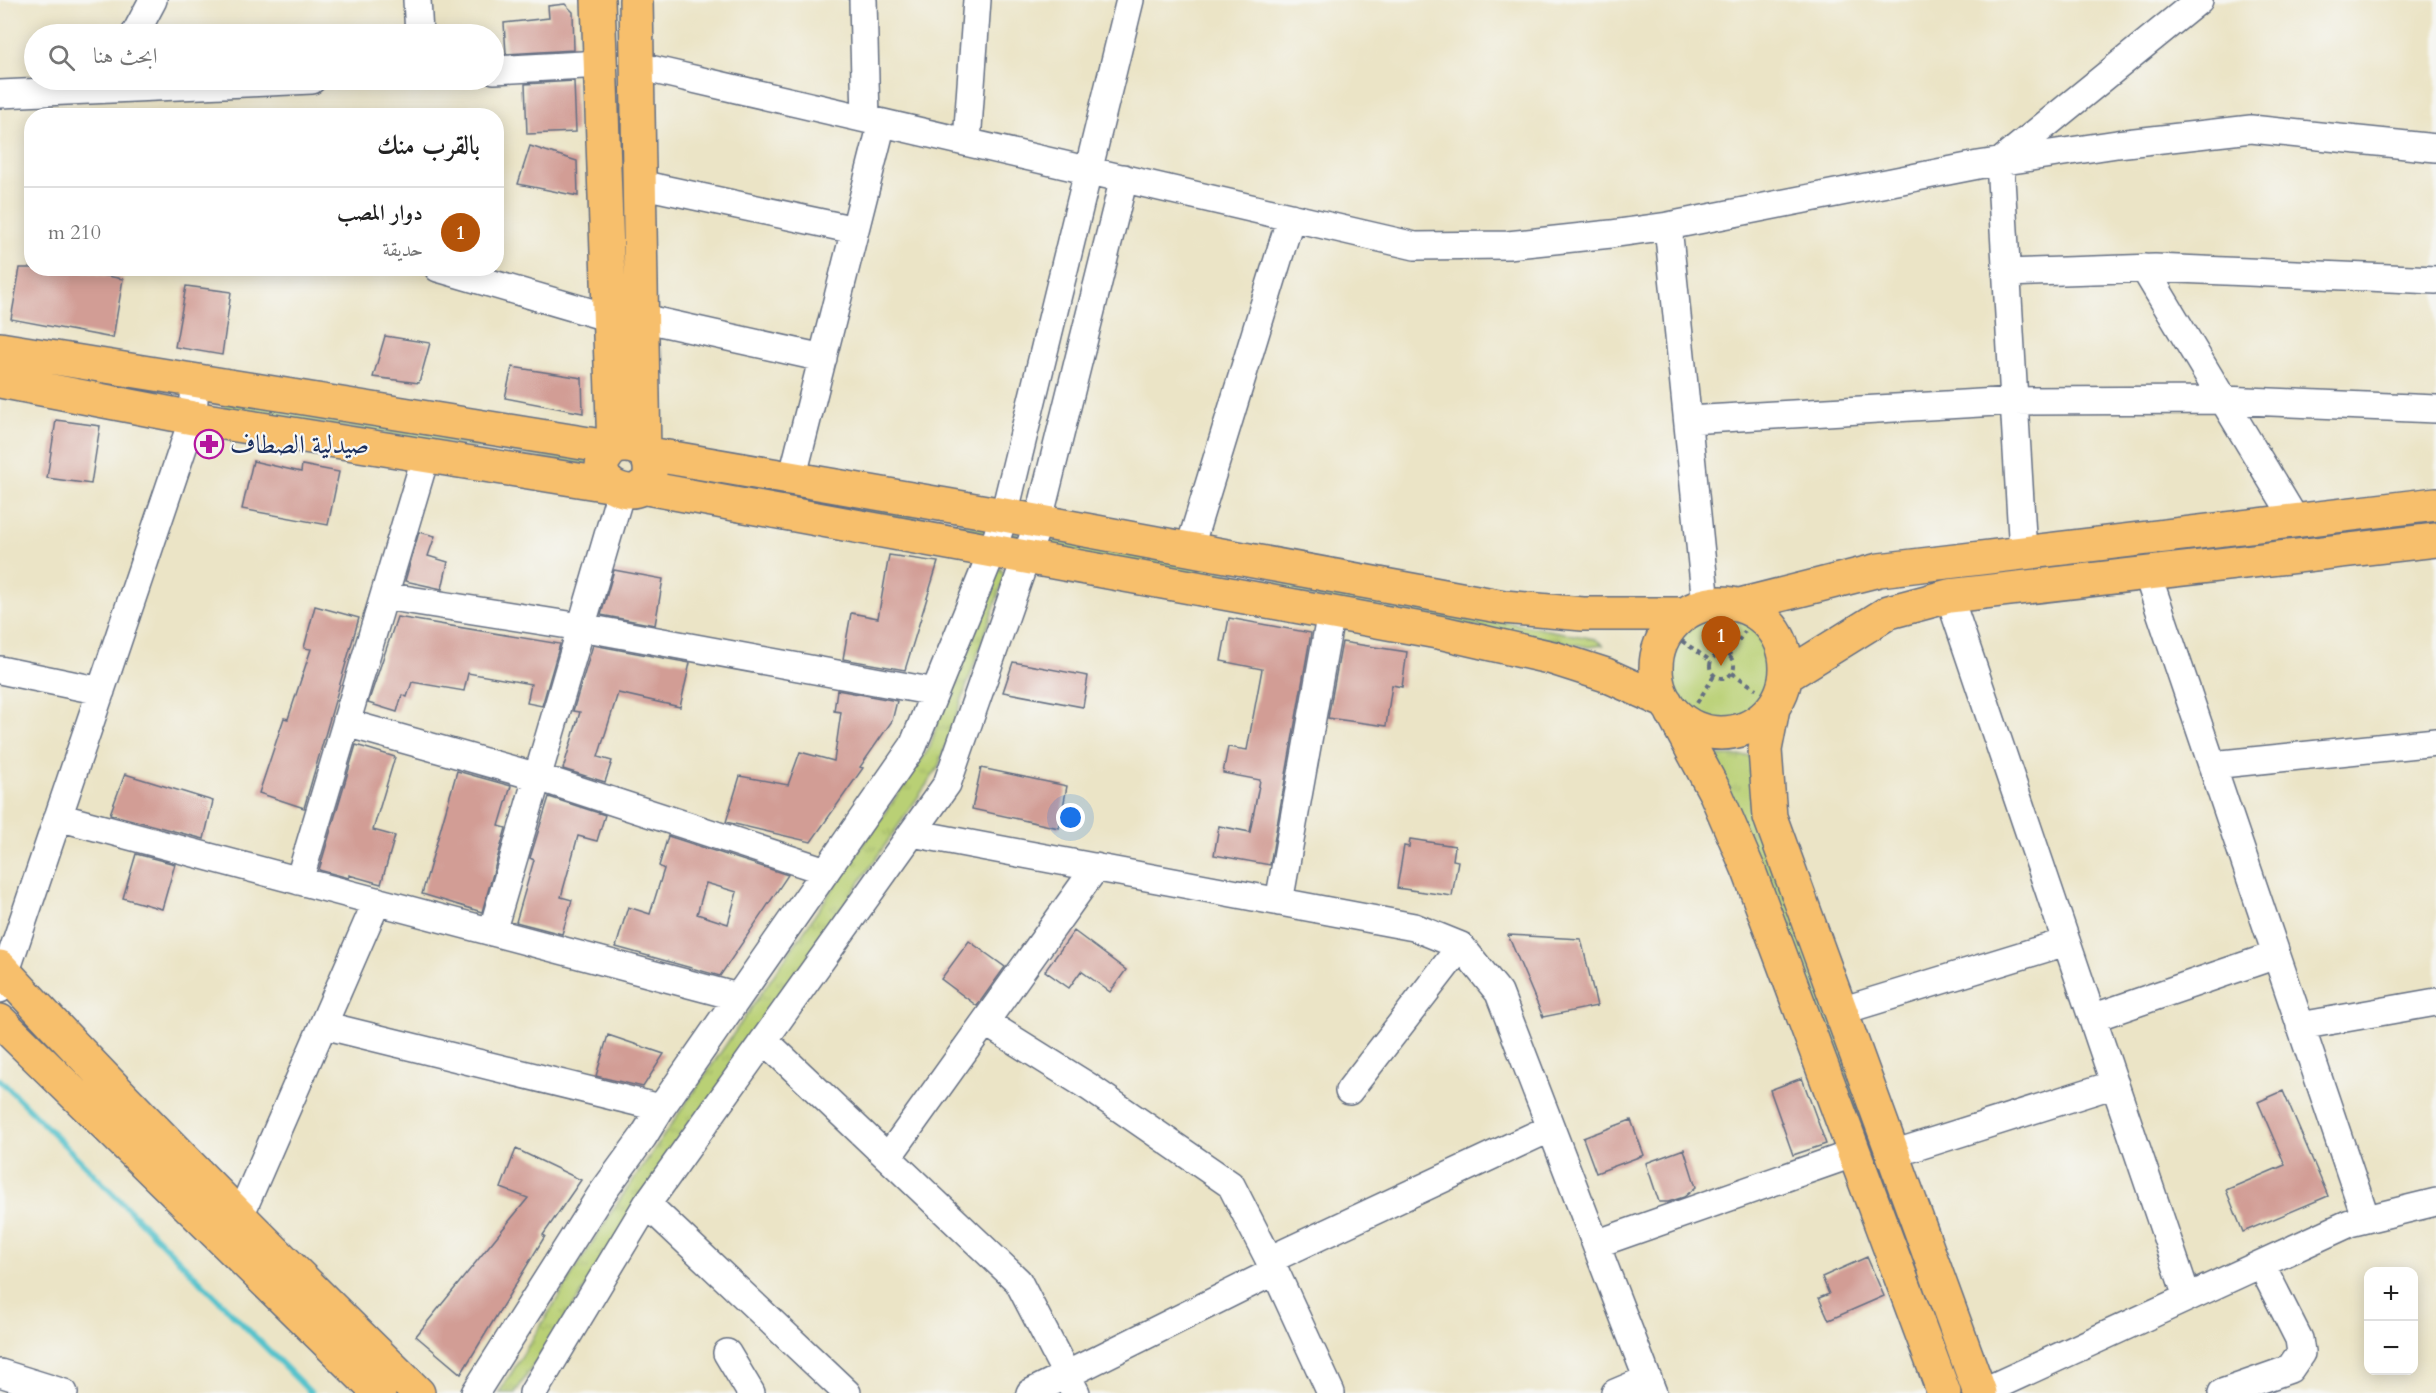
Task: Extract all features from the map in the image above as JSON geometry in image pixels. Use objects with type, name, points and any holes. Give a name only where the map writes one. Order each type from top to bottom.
[{"type":"main road","points":[[598,0],[610,318],[629,451]]},
{"type":"main road","points":[[629,451],[642,318],[636,0]]},
{"type":"main road","points":[[0,349],[629,451],[1004,515],[1504,607],[1583,614],[1689,618]]},
{"type":"main road","points":[[0,381],[193,418],[624,488],[1443,633],[1553,658],[1606,675],[1676,709],[1749,871],[1944,1393]]},
{"type":"main road","points":[[624,488],[605,479],[603,465],[609,453],[629,451]]},
{"type":"main road","points":[[1743,618],[1879,570],[2436,504]]},
{"type":"main road","points":[[1980,1393],[1770,817],[1765,750],[1772,692],[1889,612],[1949,596],[2436,540]]},
{"type":"main road","points":[[1729,603],[1743,618],[1760,616],[1776,632],[1785,653],[1765,716],[1746,729],[1723,734],[1690,726],[1657,679],[1657,654],[1667,631],[1689,618],[1729,603]]},
{"type":"main road","points":[[2,976],[239,1218],[418,1393]]},
{"type":"main road","points":[[0,1021],[379,1393]]},
{"type":"street","points":[[140,24],[153,0]]},
{"type":"street","points":[[417,0],[418,24]]},
{"type":"street","points":[[792,479],[855,230],[874,121],[863,0]]},
{"type":"street","points":[[967,142],[977,0]]},
{"type":"street","points":[[475,1393],[600,1196],[913,746],[992,552],[1004,515],[1130,0]]},
{"type":"street","points":[[2000,162],[2199,0]]},
{"type":"street","points":[[504,69],[601,64]]},
{"type":"street","points":[[637,66],[1414,246],[1508,245],[1668,226],[2000,162],[2117,144],[2251,129],[2436,148]]},
{"type":"street","points":[[0,94],[48,90]]},
{"type":"street","points":[[2000,162],[2023,553]]},
{"type":"street","points":[[533,1393],[647,1204],[946,784],[956,763],[1038,523],[1124,178]]},
{"type":"street","points":[[639,184],[855,230]]},
{"type":"street","points":[[1189,550],[1292,217]]},
{"type":"street","points":[[1668,226],[1688,420],[1689,618]]},
{"type":"street","points":[[2006,273],[2144,268],[2436,280]]},
{"type":"street","points":[[2144,268],[2296,521]]},
{"type":"street","points":[[466,276],[610,318]]},
{"type":"street","points":[[642,318],[823,358]]},
{"type":"street","points":[[2,976],[193,418],[195,380]]},
{"type":"street","points":[[1688,420],[2014,401],[2223,400],[2436,409]]},
{"type":"street","points":[[299,881],[426,455]]},
{"type":"street","points":[[492,932],[624,488]]},
{"type":"street","points":[[2146,573],[2366,1219]]},
{"type":"street","points":[[384,596],[581,627],[935,692]]},
{"type":"street","points":[[1949,596],[2187,1297]]},
{"type":"street","points":[[1279,902],[1331,612]]},
{"type":"street","points":[[0,670],[101,691]]},
{"type":"street","points":[[346,723],[538,777],[826,871]]},
{"type":"street","points":[[2212,765],[2436,742]]},
{"type":"street","points":[[58,817],[738,997]]},
{"type":"street","points":[[912,833],[1414,927],[1461,946],[1499,993],[1650,1386],[1615,1393]]},
{"type":"street","points":[[888,1157],[1096,867]]},
{"type":"street","points":[[239,1218],[377,901]]},
{"type":"street","points":[[1841,1011],[2066,942]]},
{"type":"street","points":[[1349,1090],[1461,946]]},
{"type":"street","points":[[2092,1018],[2276,955]]},
{"type":"street","points":[[2300,1026],[2436,1002]]},
{"type":"street","points":[[985,1022],[1089,1087],[1231,1185],[1272,1265],[1331,1393]]},
{"type":"street","points":[[323,1025],[661,1108]]},
{"type":"street","points":[[764,1040],[1018,1281],[1071,1384]]},
{"type":"street","points":[[1893,1154],[2115,1084]]},
{"type":"street","points":[[1030,1393],[1071,1384],[1272,1265],[1551,1128]]},
{"type":"street","points":[[1596,1244],[1855,1153]]},
{"type":"street","points":[[1980,1393],[2350,1223],[2436,1202]]},
{"type":"street","points":[[647,1204],[847,1393]]},
{"type":"street","points":[[2222,1393],[2290,1370],[2301,1353],[2299,1339],[2261,1263]]},
{"type":"street","points":[[727,1353],[752,1393]]},
{"type":"street","points":[[0,1372],[64,1393]]},
{"type":"path","points":[[1689,618],[1711,661],[1710,669],[1714,675],[1722,679],[1732,673],[1734,666],[1728,656]]},
{"type":"path","points":[[1728,656],[1743,618]]},
{"type":"path","points":[[1711,661],[1717,655],[1728,656]]},
{"type":"path","points":[[1732,673],[1772,692]]},
{"type":"path","points":[[1676,709],[1714,675]]},
{"type":"green space","points":[[229,395],[595,459],[585,464],[226,409],[222,403]]},
{"type":"green space","points":[[667,471],[1474,616],[1595,639],[1603,645],[1589,647],[666,481]]},
{"type":"green space","points":[[1000,568],[1005,576],[938,768],[757,1032],[515,1393],[499,1393],[610,1214],[930,747],[983,570]]},
{"type":"green space","points":[[1721,612],[1742,617],[1760,628],[1771,646],[1776,667],[1771,688],[1760,706],[1742,717],[1721,722],[1700,717],[1682,706],[1671,688],[1666,667],[1671,646],[1682,628],[1700,617]]},
{"type":"green space","points":[[1707,756],[1759,756],[1970,1393],[1958,1393]]},
{"type":"building","points":[[565,4],[573,12],[574,50],[506,54],[504,23],[549,18],[548,6]]},
{"type":"building","points":[[574,81],[576,132],[527,134],[525,84]]},
{"type":"building","points":[[530,146],[577,161],[578,196],[518,184]]},
{"type":"building","points":[[20,268],[24,268],[24,276],[107,276],[123,279],[113,338],[11,319]]},
{"type":"building","points":[[186,286],[231,292],[222,355],[175,347]]},
{"type":"building","points":[[385,336],[430,343],[419,383],[373,377]]},
{"type":"building","points":[[512,367],[582,378],[583,413],[505,398]]},
{"type":"building","points":[[56,420],[100,426],[91,484],[47,478]]},
{"type":"building","points":[[253,461],[301,472],[302,465],[339,472],[328,525],[242,509]]},
{"type":"building","points":[[419,532],[435,536],[428,556],[448,562],[442,589],[405,581]]},
{"type":"building","points":[[889,555],[938,562],[905,670],[843,659],[851,613],[878,618]]},
{"type":"building","points":[[614,570],[663,579],[655,625],[601,615]]},
{"type":"building","points":[[315,606],[359,618],[304,808],[259,793],[284,718],[288,719],[311,649],[304,648]]},
{"type":"building","points":[[397,617],[560,644],[542,706],[527,703],[531,684],[468,673],[464,691],[412,682],[407,697],[402,695],[397,712],[368,703]]},
{"type":"building","points":[[1229,618],[1311,633],[1270,865],[1214,855],[1219,826],[1250,832],[1260,780],[1223,773],[1228,747],[1247,750],[1262,669],[1221,661]]},
{"type":"building","points":[[1342,642],[1407,652],[1402,687],[1392,685],[1386,726],[1328,718]]},
{"type":"building","points":[[593,645],[690,663],[680,707],[618,693],[598,757],[612,761],[605,782],[563,769],[580,712],[573,711]]},
{"type":"building","points":[[1013,662],[1088,676],[1083,707],[1003,692]]},
{"type":"building","points":[[837,690],[897,701],[892,721],[860,767],[863,768],[811,842],[726,822],[740,776],[788,785],[800,752],[834,761],[841,712],[834,711]]},
{"type":"building","points":[[356,745],[395,757],[373,830],[395,836],[381,884],[319,870]]},
{"type":"building","points":[[981,768],[1067,786],[1059,828],[972,809]]},
{"type":"building","points":[[457,771],[511,786],[499,826],[506,828],[482,912],[422,894]]},
{"type":"building","points":[[125,774],[213,801],[204,839],[110,814]]},
{"type":"building","points":[[549,797],[605,815],[597,841],[578,836],[561,897],[572,900],[562,934],[516,922],[534,860],[530,858]]},
{"type":"building","points":[[668,836],[788,875],[720,976],[616,947],[628,907],[650,914],[664,869],[659,866]],"holes":[[[706,883],[737,892],[728,924],[697,914]]]},
{"type":"building","points":[[1410,839],[1455,846],[1453,860],[1458,861],[1452,896],[1397,888],[1404,846],[1409,847]]},
{"type":"building","points":[[136,854],[175,864],[162,909],[123,898]]},
{"type":"building","points":[[1074,931],[1126,970],[1110,992],[1081,971],[1069,988],[1045,971]]},
{"type":"building","points":[[1508,935],[1581,939],[1597,1006],[1543,1017]]},
{"type":"building","points":[[969,941],[1005,967],[977,1006],[941,979]]},
{"type":"building","points":[[608,1035],[664,1054],[643,1087],[596,1076]]},
{"type":"building","points":[[1802,1078],[1826,1144],[1793,1155],[1770,1090]]},
{"type":"building","points":[[2283,1091],[2328,1196],[2243,1232],[2226,1190],[2285,1165],[2258,1102]]},
{"type":"building","points":[[1631,1120],[1644,1155],[1596,1173],[1583,1138]]},
{"type":"building","points":[[516,1149],[581,1180],[543,1235],[545,1236],[461,1374],[416,1336],[528,1198],[501,1188]]},
{"type":"building","points":[[1684,1149],[1696,1187],[1684,1197],[1659,1202],[1646,1163]]},
{"type":"building","points":[[1867,1257],[1884,1296],[1829,1320],[1819,1298],[1829,1294],[1822,1277]]},
{"type":"waterway","points":[[0,1080],[311,1393]]},
{"type":"place","name":"صيدلية الصطاف","points":[[209,444]]},
{"type":"place","name":"دوار المصب","points":[[1721,666]]}]
